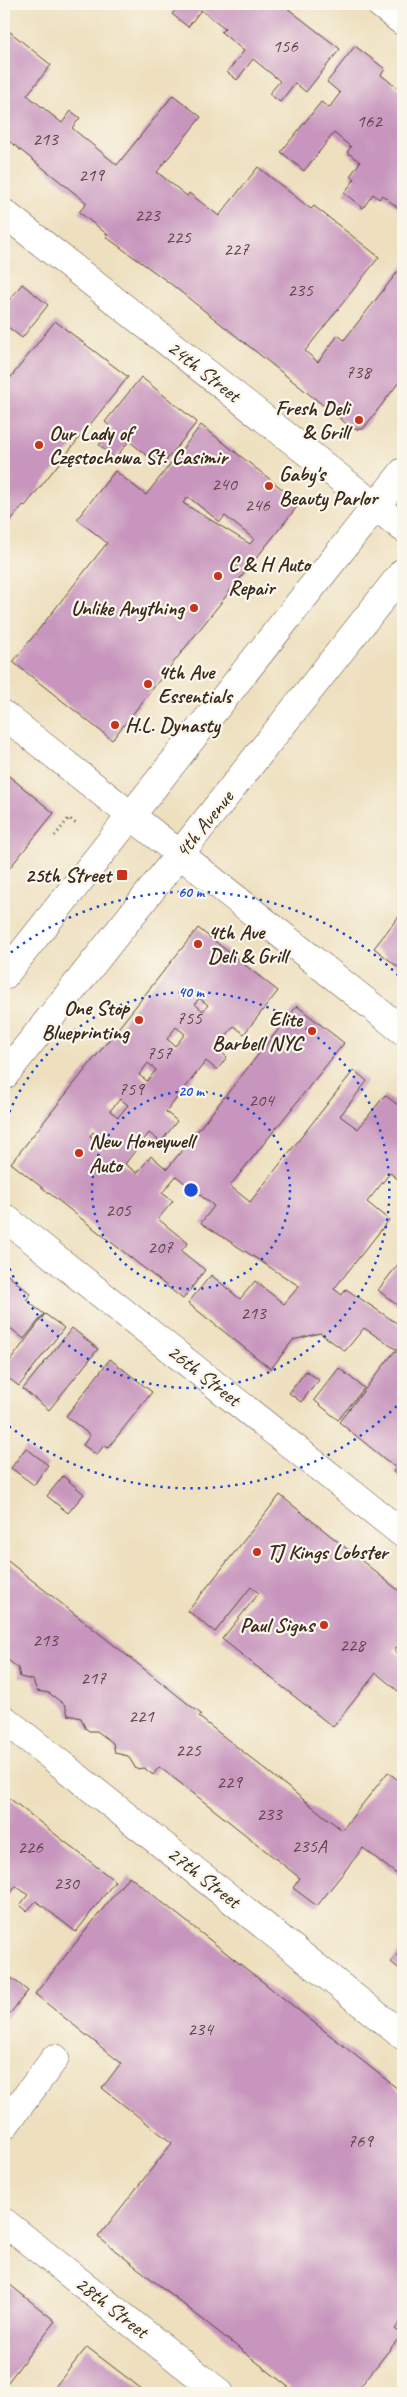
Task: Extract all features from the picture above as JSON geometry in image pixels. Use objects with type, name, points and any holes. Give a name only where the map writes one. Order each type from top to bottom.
[{"type":"street","points":[[380,4],[403,22]]},
{"type":"street","name":"24th Street","points":[[4,213],[403,528]]},
{"type":"street","points":[[4,976],[403,472]]},
{"type":"street","name":"4th Avenue","points":[[4,1076],[403,572]]},
{"type":"street","points":[[4,715],[403,1031]]},
{"type":"street","name":"26th Street","points":[[4,1217],[403,1534]]},
{"type":"street","name":"27th Street","points":[[4,1719],[403,2036]]},
{"type":"street","points":[[4,2126],[56,2058]]},
{"type":"street","name":"28th Street","points":[[4,2222],[220,2393]]},
{"type":"path","points":[[55,836],[69,818],[76,824]]},
{"type":"building","points":[[180,4],[282,4],[340,49],[306,92],[295,83],[280,102],[269,94],[280,81],[253,59],[237,80],[227,72],[244,51],[221,32],[225,28],[201,10],[188,27],[172,14]]},
{"type":"building","points":[[4,27],[51,65],[27,95],[62,123],[71,111],[80,118],[72,128],[117,165],[173,95],[201,117],[157,172],[187,196],[189,193],[219,216],[258,167],[311,209],[314,206],[379,257],[305,351],[318,362],[338,335],[344,340],[403,265],[403,377],[363,429],[353,429],[167,281],[106,237],[108,235],[79,212],[87,203],[4,137]]},
{"type":"building","points":[[355,46],[385,69],[381,75],[403,92],[403,212],[382,195],[379,199],[373,194],[363,208],[344,193],[355,179],[350,176],[360,162],[347,152],[351,147],[334,133],[304,171],[281,152],[321,102],[329,108],[340,93],[327,82]]},
{"type":"building","points":[[22,284],[48,305],[22,338],[4,324],[4,307]]},
{"type":"building","name":"Our Lady of Częstochowa St. Casimir","points":[[55,321],[128,377],[25,506],[23,505],[4,529],[4,386]]},
{"type":"building","points":[[141,377],[197,422],[161,467],[129,441],[115,458],[99,445],[113,429],[105,422]]},
{"type":"building","points":[[201,425],[300,503],[112,740],[13,662],[107,543],[77,519],[115,471],[146,495]],"holes":[[[188,497],[220,522],[225,516],[254,539],[250,544],[183,503]]]},
{"type":"building","points":[[4,772],[54,813],[4,875]]},
{"type":"building","points":[[403,911],[403,971],[374,948]]},
{"type":"building","points":[[198,928],[278,991],[244,1034],[234,1026],[216,1048],[227,1057],[217,1070],[206,1061],[166,1112],[177,1121],[161,1142],[149,1133],[125,1164],[137,1173],[151,1156],[167,1169],[297,1006],[344,1043],[230,1186],[250,1202],[354,1070],[367,1081],[340,1116],[358,1129],[385,1095],[403,1109],[403,1183],[390,1173],[367,1202],[389,1220],[334,1289],[342,1295],[346,1289],[401,1326],[403,1322],[403,1354],[364,1328],[345,1351],[320,1333],[293,1340],[271,1369],[188,1303],[211,1275],[240,1299],[255,1281],[284,1304],[299,1286],[201,1223],[214,1206],[176,1176],[162,1193],[173,1201],[158,1219],[188,1243],[181,1251],[205,1270],[183,1299],[11,1163]],"holes":[[[199,998],[208,1005],[203,1011],[195,1004]],[[176,1027],[185,1034],[175,1046],[167,1039]],[[148,1063],[156,1070],[147,1081],[139,1075]],[[120,1099],[128,1105],[118,1117],[110,1111]],[[93,1132],[101,1139],[98,1143],[90,1136]]]},
{"type":"building","points":[[403,1258],[403,1310],[378,1290]]},
{"type":"building","points":[[4,1272],[31,1294],[26,1300],[44,1314],[24,1339],[4,1323]]},
{"type":"building","points":[[45,1314],[64,1328],[19,1386],[4,1375],[4,1369]]},
{"type":"building","points":[[72,1328],[98,1349],[49,1410],[23,1389]]},
{"type":"building","points":[[395,1351],[403,1356],[402,1479],[393,1472],[396,1468],[339,1422]]},
{"type":"building","points":[[110,1359],[152,1392],[108,1448],[104,1445],[97,1455],[83,1445],[90,1435],[66,1416]]},
{"type":"building","points":[[339,1368],[364,1388],[338,1420],[314,1400]]},
{"type":"building","points":[[306,1371],[319,1380],[301,1402],[289,1393]]},
{"type":"building","points":[[26,1448],[48,1465],[34,1485],[11,1468]]},
{"type":"building","points":[[63,1476],[84,1494],[68,1513],[47,1496]]},
{"type":"building","points":[[280,1495],[403,1594],[403,1639],[394,1651],[403,1658],[403,1695],[376,1673],[333,1727],[222,1639],[259,1593],[251,1587],[215,1632],[188,1611]]},
{"type":"building","points":[[4,1558],[201,1714],[199,1717],[342,1830],[388,1772],[403,1784],[403,1879],[363,1848],[317,1906],[293,1888],[300,1878],[179,1782],[159,1767],[153,1775],[144,1768],[136,1769],[128,1756],[115,1753],[113,1743],[97,1731],[89,1731],[85,1728],[81,1718],[68,1715],[65,1705],[49,1693],[37,1691],[33,1680],[20,1677],[18,1668],[4,1657]]},
{"type":"building","points":[[4,1794],[115,1881],[76,1932],[36,1901],[27,1911],[20,1905],[28,1895],[16,1886],[9,1895],[4,1891],[4,1883],[7,1879],[4,1876]]},
{"type":"building","points":[[129,1876],[403,2093],[403,2319],[395,2329],[402,2334],[356,2392],[350,2387],[345,2393],[296,2393],[98,2237],[172,2143],[102,2088],[121,2063],[35,1994]]},
{"type":"building","points":[[403,1947],[403,1972],[391,1962]]},
{"type":"building","points":[[4,1972],[28,1991],[4,2021]]},
{"type":"building","points":[[4,2280],[55,2321],[4,2387]]},
{"type":"building","points":[[87,2347],[147,2393],[50,2393]]},
{"type":"place","name":"Fresh Deli & Grill","points":[[359,420]]},
{"type":"place","name":"Our Lady of Częstochowa St. Casimir","points":[[39,445]]},
{"type":"place","name":"Gaby's Beauty Parlor","points":[[269,486]]},
{"type":"place","name":"C & H Auto Repair","points":[[218,576]]},
{"type":"place","name":"Unlike Anything","points":[[194,608]]},
{"type":"place","name":"4th Ave Essentials","points":[[148,684]]},
{"type":"place","name":"H.L. Dynasty","points":[[115,725]]},
{"type":"place","name":"25th Street","points":[[122,875]]},
{"type":"place","name":"4th Ave Deli & Grill","points":[[198,944]]},
{"type":"place","name":"One Stop Blueprinting","points":[[139,1020]]},
{"type":"place","name":"Elite Barbell NYC","points":[[312,1031]]},
{"type":"place","name":"New Honeywell Auto","points":[[79,1153]]},
{"type":"place","name":"TJ Kings Lobster","points":[[257,1552]]},
{"type":"place","name":"Paul Signs","points":[[324,1625]]}]
